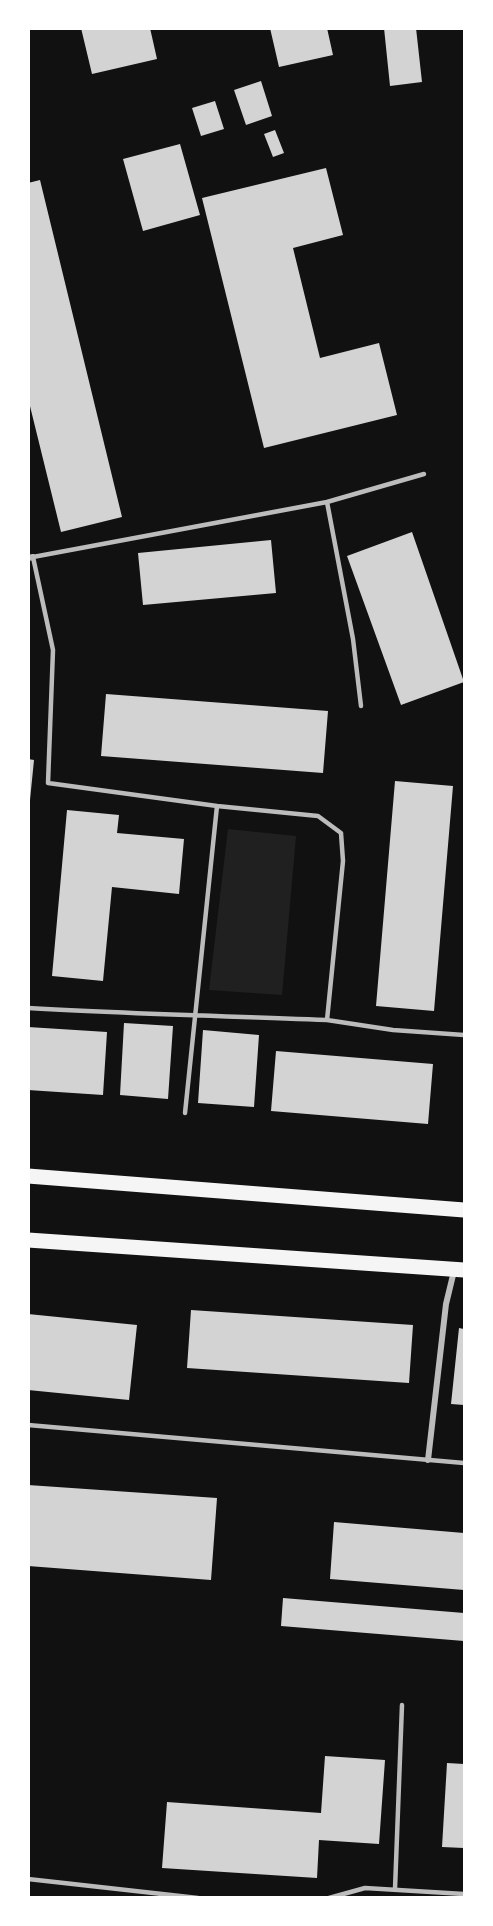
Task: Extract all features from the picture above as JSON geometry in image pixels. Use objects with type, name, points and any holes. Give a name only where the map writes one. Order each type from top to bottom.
[{"type":"main road","points":[[28,1176],[465,1210]]},
{"type":"main road","points":[[28,1240],[459,1270]]},
{"type":"street","points":[[428,1460],[446,1304],[459,1270]]},
{"type":"lane","points":[[327,1020],[343,861],[341,833],[318,816],[217,806],[48,783],[52,650],[31,558],[327,502],[424,474]]},
{"type":"lane","points":[[327,502],[353,639],[362,706]]},
{"type":"lane","points":[[185,1113],[217,806]]},
{"type":"lane","points":[[28,1008],[327,1020],[393,1030],[465,1035]]},
{"type":"lane","points":[[28,1425],[465,1463]]},
{"type":"lane","points":[[395,1889],[402,1706]]},
{"type":"lane","points":[[28,1879],[198,1898]]},
{"type":"lane","points":[[329,1898],[365,1888],[465,1894]]},
{"type":"shaded area","points":[[228,829],[296,836],[282,995],[209,990]]},
{"type":"building","points":[[81,28],[150,28],[157,59],[92,74]]},
{"type":"building","points":[[270,28],[327,28],[333,55],[279,67]]},
{"type":"building","points":[[384,28],[416,28],[422,82],[390,86]]},
{"type":"building","points":[[261,81],[272,116],[246,125],[234,90]]},
{"type":"building","points":[[215,101],[224,129],[201,136],[192,108]]},
{"type":"building","points":[[275,130],[284,153],[273,157],[264,134]]},
{"type":"building","points":[[180,144],[200,215],[143,231],[123,159]]},
{"type":"building","points":[[326,168],[343,235],[293,248],[320,358],[379,343],[397,415],[264,448],[202,198]]},
{"type":"building","points":[[40,180],[122,517],[61,532],[28,398],[28,183]]},
{"type":"building","points":[[412,532],[464,682],[401,705],[347,556]]},
{"type":"building","points":[[271,540],[276,593],[143,605],[138,553]]},
{"type":"building","points":[[106,694],[328,711],[323,773],[101,756]]},
{"type":"building","points":[[28,759],[34,760],[30,800],[28,800]]},
{"type":"building","points":[[395,781],[453,786],[434,1011],[376,1006]]},
{"type":"building","points":[[67,810],[119,815],[117,833],[184,839],[179,894],[112,887],[103,981],[52,976]]},
{"type":"building","points":[[124,1023],[173,1026],[168,1099],[120,1095]]},
{"type":"building","points":[[28,1027],[107,1032],[103,1095],[28,1090]]},
{"type":"building","points":[[203,1030],[259,1035],[254,1107],[198,1103]]},
{"type":"building","points":[[276,1051],[433,1064],[428,1124],[271,1111]]},
{"type":"building","points":[[191,1310],[413,1325],[409,1383],[187,1368]]},
{"type":"building","points":[[28,1314],[137,1325],[129,1400],[28,1390]]},
{"type":"building","points":[[459,1328],[464,1329],[464,1405],[451,1404]]},
{"type":"building","points":[[28,1485],[217,1498],[211,1580],[28,1566]]},
{"type":"building","points":[[334,1522],[464,1533],[464,1590],[330,1579]]},
{"type":"building","points":[[283,1598],[464,1613],[464,1641],[281,1626]]},
{"type":"building","points":[[325,1756],[385,1760],[379,1844],[319,1840],[317,1878],[162,1868],[167,1802],[321,1813]]},
{"type":"building","points":[[447,1763],[464,1764],[464,1848],[442,1847]]}]
